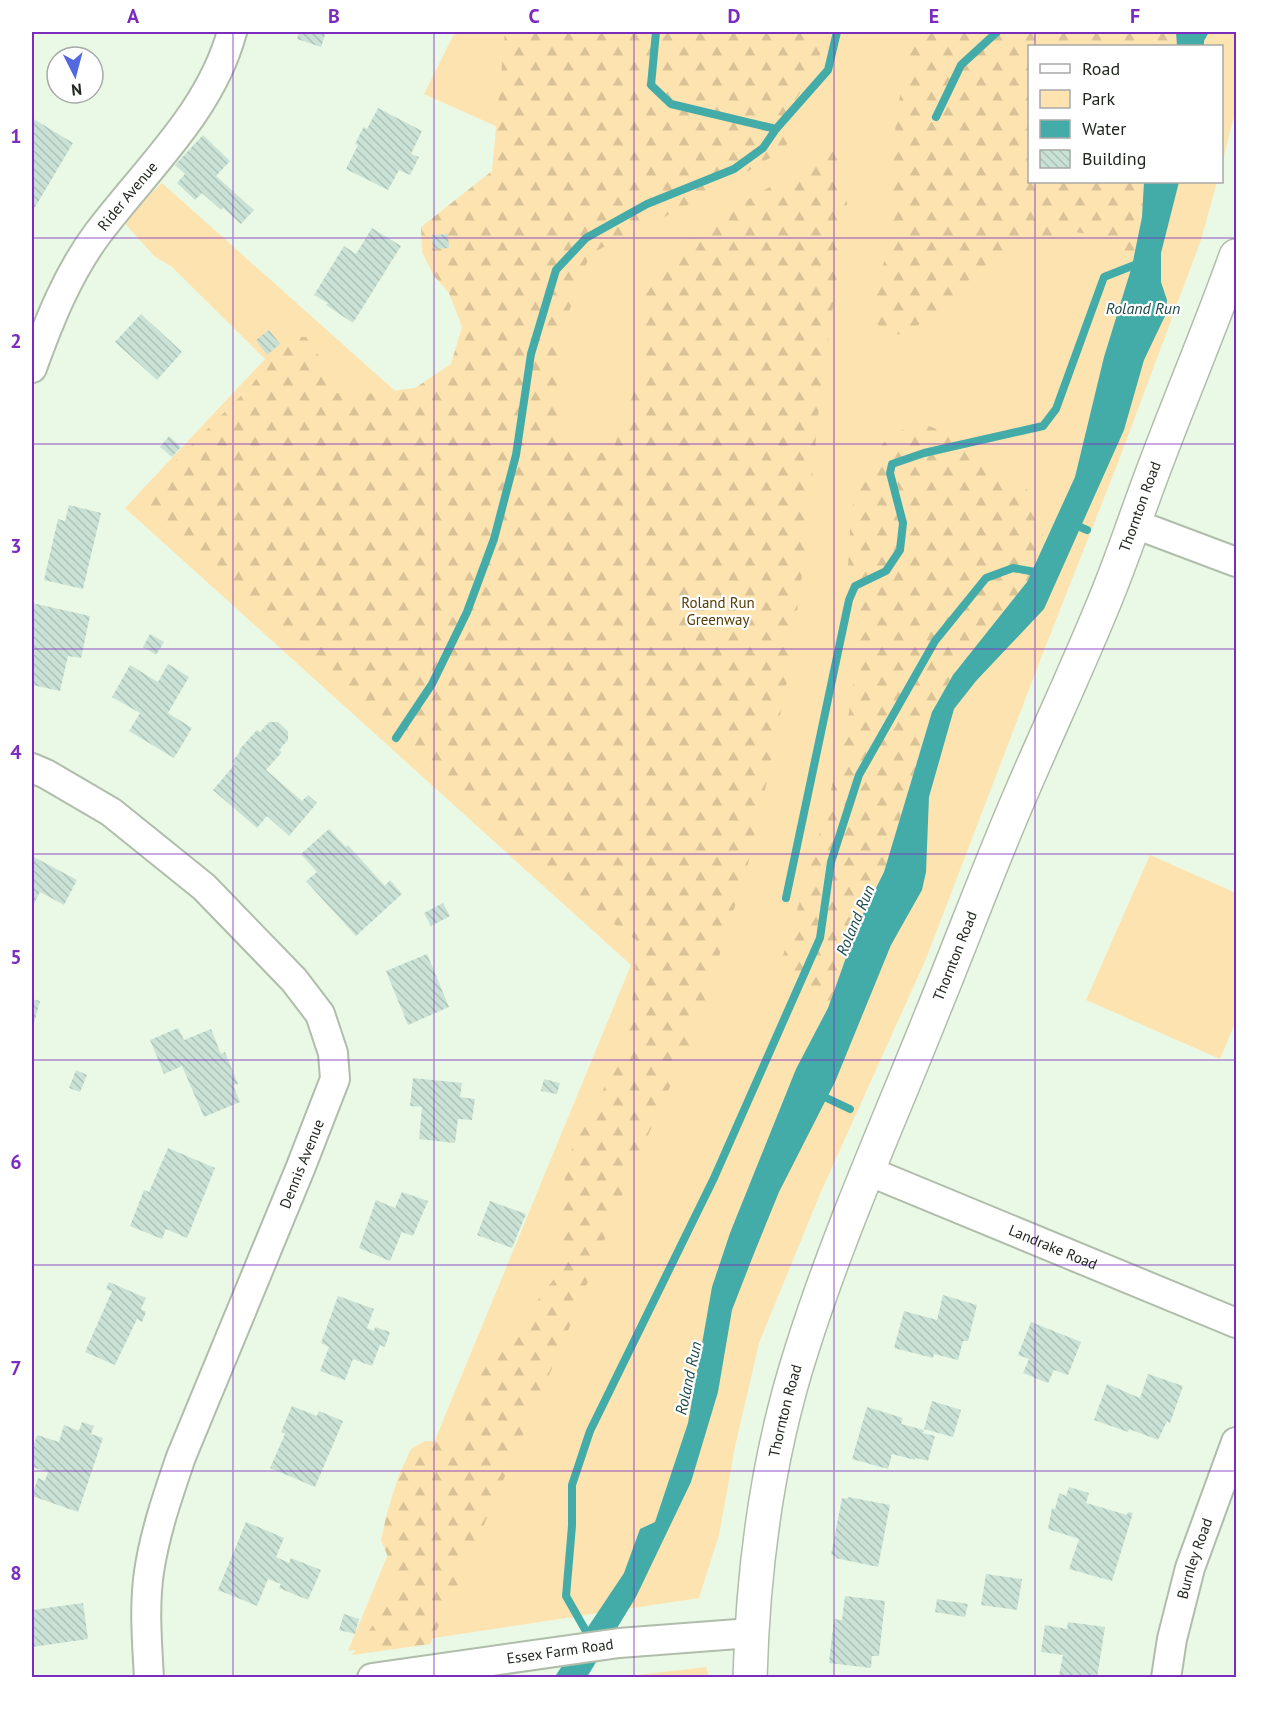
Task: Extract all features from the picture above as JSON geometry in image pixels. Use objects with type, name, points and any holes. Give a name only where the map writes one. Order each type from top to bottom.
[{"type":"street","name":"Rider Avenue","points":[[32,368],[45,331],[71,275],[97,234],[198,108],[216,76],[232,32]]},
{"type":"street","name":"Thornton Road","points":[[750,1677],[751,1633],[760,1542],[781,1431],[801,1351],[829,1269],[1018,801],[1102,609],[1135,524],[1147,485],[1215,317],[1236,256]]},
{"type":"street","points":[[1135,524],[1236,562]]},
{"type":"street","name":"Dennis Avenue","points":[[32,768],[111,812],[204,887],[294,980],[320,1014],[333,1053],[335,1079],[181,1457],[165,1502],[148,1574],[149,1677]]},
{"type":"street","name":"Landrake Road","points":[[868,1171],[1236,1323]]},
{"type":"street","name":"Burnley Road","points":[[1166,1677],[1172,1639],[1190,1568],[1236,1442]]},
{"type":"street","name":"Essex Farm Road","points":[[372,1677],[619,1643],[751,1633]]},
{"type":"green space","name":"Roland Run Greenway","points":[[455,32],[1236,32],[1236,108],[1223,160],[1223,45],[1028,45],[1028,183],[1217,183],[1201,240],[1119,460],[926,959],[820,1194],[759,1343],[735,1447],[719,1535],[699,1598],[348,1651],[631,965],[125,508],[265,359],[172,267],[154,256],[122,220],[162,183],[450,440],[580,164],[424,94]]},
{"type":"green space","points":[[505,32],[829,32],[816,65],[795,101],[786,148],[716,191],[590,254],[560,336],[557,399],[563,443],[611,455],[639,378],[646,294],[691,232],[835,150],[847,203],[818,416],[806,546],[788,676],[747,868],[695,1032],[634,1166],[566,1336],[430,1644],[352,1655],[400,1586],[381,1540],[399,1475],[411,1449],[425,1441],[457,1442],[491,1346],[527,1314],[554,1279],[561,1248],[558,1210],[571,1151],[626,1046],[635,980],[636,940],[602,915],[549,867],[499,829],[151,516],[141,500],[153,483],[251,386],[289,336],[306,337],[324,363],[336,393],[366,394],[415,388],[451,364],[462,327],[449,293],[434,276],[422,252],[421,227],[492,171]]},
{"type":"green space","points":[[909,32],[1176,32],[1177,45],[1028,45],[1028,183],[1144,183],[1142,217],[1132,265],[1108,238],[1070,231],[1018,245],[983,267],[935,312],[908,333],[885,336],[878,325],[873,290],[895,235],[886,194]]},
{"type":"green space","points":[[913,425],[926,425],[948,433],[1004,476],[1025,486],[1036,505],[1045,544],[1027,582],[953,675],[932,712],[884,872],[858,924],[828,1008],[778,972],[813,858],[846,733],[860,636],[858,597],[848,568],[851,510],[873,457],[889,436]]},
{"type":"green space","points":[[1150,855],[1236,893],[1236,1021],[1220,1059],[1086,1000]]},
{"type":"green space","points":[[706,1667],[709,1677],[620,1677]]},
{"type":"water","points":[[1176,32],[1209,32],[1204,45],[1177,45]]},
{"type":"water","name":"Roland Run","points":[[1144,183],[1179,183],[1161,253],[1161,282],[1167,300],[1166,314],[1144,360],[1124,430],[1044,609],[976,681],[954,709],[929,797],[926,872],[922,890],[891,945],[835,1082],[779,1192],[753,1256],[732,1310],[718,1392],[691,1482],[636,1597],[587,1677],[554,1678],[624,1573],[640,1529],[655,1522],[688,1423],[712,1287],[730,1233],[796,1069],[828,1008],[858,924],[884,872],[932,712],[953,675],[1027,582],[1075,477],[1104,357],[1132,266],[1142,217]]},
{"type":"building","points":[[299,32],[326,32],[321,47],[297,39]]},
{"type":"building","points":[[378,108],[422,131],[411,154],[419,157],[410,175],[399,170],[388,190],[346,169],[358,145],[355,144],[362,130],[364,127],[367,129]]},
{"type":"building","points":[[32,118],[73,143],[34,209],[32,207]]},
{"type":"building","points":[[203,135],[230,161],[216,176],[254,210],[241,224],[202,193],[195,200],[177,183],[185,174],[175,165]]},
{"type":"building","points":[[372,228],[401,246],[353,323],[314,295],[344,246],[356,254]]},
{"type":"building","points":[[448,234],[449,248],[433,249],[432,235]]},
{"type":"building","points":[[141,314],[182,352],[157,380],[115,342]]},
{"type":"building","points":[[269,330],[280,344],[267,355],[256,340]]},
{"type":"building","points":[[169,436],[181,447],[172,457],[160,447]]},
{"type":"building","points":[[69,505],[101,513],[83,589],[44,580],[58,519],[65,521]]},
{"type":"building","points":[[32,603],[90,616],[81,658],[68,656],[60,691],[32,685]]},
{"type":"building","points":[[150,634],[164,642],[156,655],[143,647]]},
{"type":"building","points":[[168,664],[189,677],[168,713],[192,728],[174,758],[129,731],[140,713],[112,697],[130,665],[158,682]]},
{"type":"building","points":[[269,722],[278,722],[288,731],[288,740],[279,750],[282,752],[266,770],[302,801],[308,795],[317,803],[289,836],[267,816],[257,828],[213,790],[235,764],[232,761],[240,752],[239,750],[257,730],[260,732]]},
{"type":"building","points":[[329,829],[346,847],[348,845],[385,886],[390,880],[402,894],[356,936],[306,881],[317,872],[301,854]]},
{"type":"building","points":[[32,856],[77,880],[64,905],[40,892],[32,908]]},
{"type":"building","points":[[443,903],[450,916],[431,926],[424,913]]},
{"type":"building","points":[[427,954],[449,1007],[408,1025],[386,971]]},
{"type":"building","points":[[32,999],[40,1001],[32,1031]]},
{"type":"building","points":[[178,1028],[184,1040],[211,1029],[221,1054],[225,1052],[238,1084],[233,1085],[240,1102],[204,1117],[182,1066],[164,1074],[150,1040]]},
{"type":"building","points":[[76,1070],[87,1075],[80,1092],[69,1088]]},
{"type":"building","points":[[413,1078],[462,1083],[460,1097],[475,1099],[472,1120],[458,1119],[455,1143],[419,1139],[422,1107],[410,1106]]},
{"type":"building","points":[[544,1079],[560,1083],[557,1094],[541,1091]]},
{"type":"building","points":[[168,1148],[215,1168],[187,1238],[166,1229],[162,1239],[130,1226],[144,1190],[149,1192]]},
{"type":"building","points":[[402,1192],[428,1201],[413,1236],[402,1232],[390,1261],[359,1248],[376,1200],[395,1208]]},
{"type":"building","points":[[490,1201],[526,1214],[512,1248],[477,1235]]},
{"type":"building","points":[[109,1282],[146,1298],[141,1309],[146,1312],[142,1322],[137,1319],[115,1365],[85,1352],[112,1291],[106,1289]]},
{"type":"building","points":[[943,1295],[977,1305],[968,1341],[963,1341],[958,1360],[934,1354],[933,1358],[894,1348],[904,1311],[937,1320]]},
{"type":"building","points":[[338,1296],[374,1309],[367,1328],[374,1331],[375,1327],[390,1332],[385,1347],[380,1345],[372,1366],[353,1359],[345,1380],[320,1371],[329,1347],[321,1343]]},
{"type":"building","points":[[1031,1322],[1081,1342],[1068,1375],[1054,1370],[1048,1383],[1023,1373],[1029,1359],[1018,1355]]},
{"type":"building","points":[[1148,1374],[1183,1386],[1170,1423],[1167,1421],[1158,1440],[1129,1429],[1128,1432],[1094,1420],[1107,1384],[1140,1398]]},
{"type":"building","points":[[932,1401],[961,1410],[953,1437],[924,1429]]},
{"type":"building","points":[[292,1406],[317,1416],[319,1411],[343,1421],[315,1487],[270,1468],[285,1434],[281,1432]]},
{"type":"building","points":[[867,1407],[903,1418],[901,1424],[924,1430],[923,1433],[935,1436],[928,1461],[892,1454],[888,1469],[852,1459]]},
{"type":"building","points":[[82,1422],[94,1426],[91,1434],[103,1438],[78,1512],[32,1496],[38,1478],[45,1481],[48,1472],[32,1467],[32,1451],[37,1435],[59,1442],[64,1425],[79,1431]]},
{"type":"building","points":[[1069,1487],[1089,1493],[1086,1503],[1127,1515],[1128,1512],[1133,1513],[1112,1581],[1069,1569],[1079,1539],[1048,1529],[1052,1508],[1055,1509],[1059,1493],[1066,1496]]},
{"type":"building","points":[[848,1497],[890,1505],[878,1567],[835,1558],[836,1556],[831,1555],[842,1498],[847,1499]]},
{"type":"building","points":[[246,1522],[284,1538],[276,1557],[289,1563],[291,1558],[321,1570],[308,1600],[279,1588],[281,1584],[268,1579],[257,1606],[218,1590]]},
{"type":"building","points":[[986,1574],[1022,1579],[1017,1610],[981,1605]]},
{"type":"building","points":[[845,1596],[885,1601],[879,1656],[872,1656],[871,1668],[829,1663],[834,1619],[842,1620]]},
{"type":"building","points":[[937,1599],[968,1604],[965,1617],[935,1612]]},
{"type":"building","points":[[83,1603],[88,1639],[32,1647],[32,1610]]},
{"type":"building","points":[[344,1614],[359,1619],[355,1634],[339,1630]]},
{"type":"building","points":[[1068,1622],[1105,1627],[1097,1678],[1059,1675],[1063,1655],[1041,1652],[1045,1625],[1067,1629]]},
{"type":"waterway","points":[[656,32],[651,85],[671,104],[776,129]]},
{"type":"waterway","points":[[396,738],[432,684],[467,612],[494,539],[516,455],[531,354],[556,270],[586,238],[647,204],[734,169],[763,148],[776,129],[828,70],[837,32]]},
{"type":"waterway","points":[[936,117],[961,65],[997,32]]},
{"type":"waterway","points":[[786,898],[849,600],[855,586],[886,571],[900,550],[903,523],[890,473],[892,464],[924,453],[1043,426],[1056,409],[1104,277],[1137,264]]},
{"type":"waterway","points":[[1071,523],[1087,530]]},
{"type":"waterway","points":[[591,1640],[566,1596],[572,1526],[572,1485],[590,1431],[714,1178],[820,938],[831,862],[859,775],[935,641],[986,578],[1013,568],[1041,573]]},
{"type":"waterway","points":[[818,1094],[850,1109]]}]
